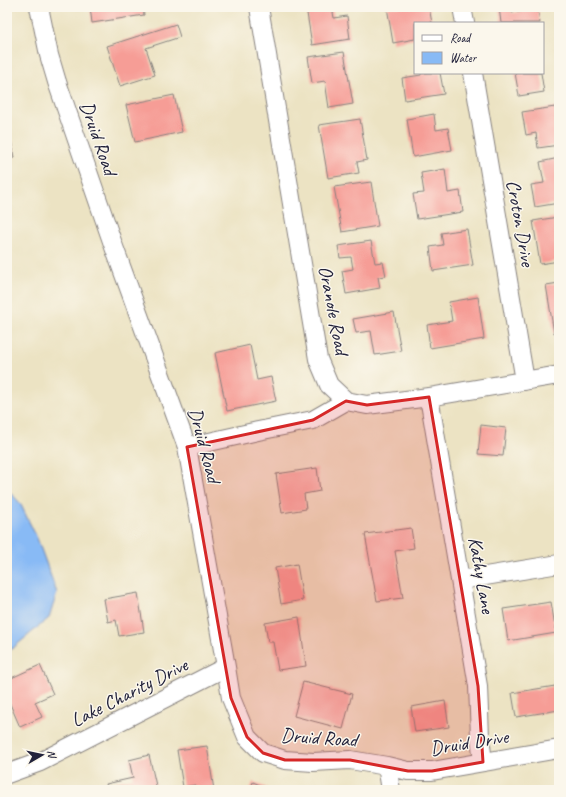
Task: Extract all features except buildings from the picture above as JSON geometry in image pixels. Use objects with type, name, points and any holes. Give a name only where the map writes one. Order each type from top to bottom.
[{"type":"street","name":"Druid Road","points":[[38,7],[57,82],[114,247],[187,447],[231,698],[247,737],[264,753],[285,760],[312,762],[350,760],[387,766]]},
{"type":"street","name":"Oranole Road","points":[[259,7],[318,359],[329,385],[346,401]]},
{"type":"street","points":[[462,7],[465,22]]},
{"type":"street","name":"Croton Drive","points":[[473,74],[525,381]]},
{"type":"street","points":[[187,447],[313,420],[346,401],[367,405],[429,397],[559,375]]},
{"type":"street","name":"Kathy Lane","points":[[429,397],[478,686],[480,737],[483,762]]},
{"type":"street","points":[[461,580],[559,564]]},
{"type":"street","name":"Lake Charity Drive","points":[[7,774],[40,762],[226,668]]},
{"type":"street","name":"Druid Drive","points":[[387,766],[408,771],[432,771],[559,749]]},
{"type":"street","points":[[387,766],[391,790]]},
{"type":"highlighted area","points":[[429,397],[478,686],[483,762],[432,771],[408,771],[350,760],[285,760],[263,753],[247,737],[231,698],[187,447],[313,420],[346,401],[367,405]]},
{"type":"water","points":[[7,489],[20,503],[37,538],[57,593],[49,618],[7,653]]}]
